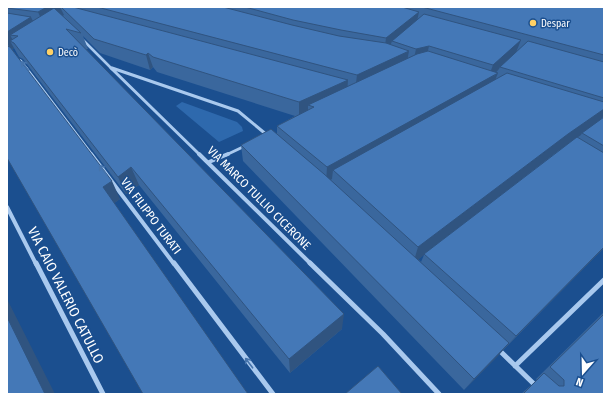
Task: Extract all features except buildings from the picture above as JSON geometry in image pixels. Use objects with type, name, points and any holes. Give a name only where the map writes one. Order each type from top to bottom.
[{"type":"street","name":"VIA MARCO TULLIO CICERONE","points":[[78,36],[209,162],[383,334],[439,394]]},
{"type":"street","name":"VIA FILIPPO TURATI","points":[[8,56],[21,61],[273,394]]},
{"type":"street","points":[[112,68],[238,111],[274,141]]},
{"type":"street","points":[[261,139],[274,133]]},
{"type":"street","points":[[209,162],[248,145]]},
{"type":"street","name":"VIA CAIO VALERIO CATULLO","points":[[7,207],[103,394]]},
{"type":"street","points":[[515,366],[604,280]]},
{"type":"street","points":[[492,344],[540,389]]},
{"type":"shaded area","points":[[182,102],[237,122],[242,127],[243,131],[219,142],[176,106]]},
{"type":"place","name":"Despar","points":[[533,23]]},
{"type":"place","name":"Decò","points":[[50,52]]}]
